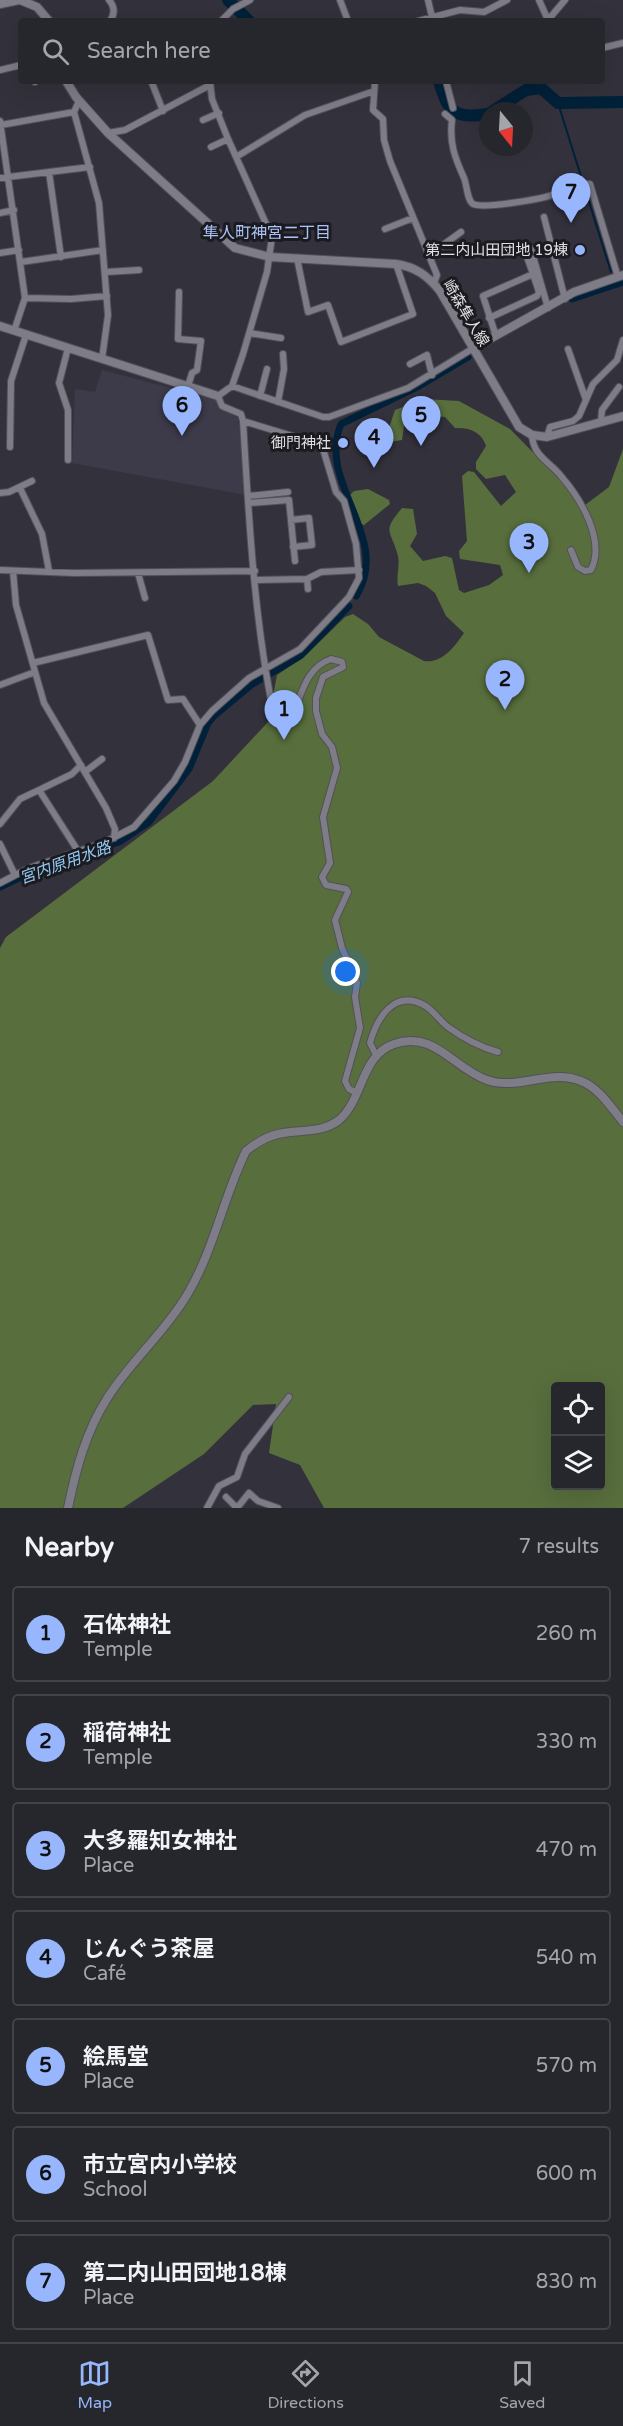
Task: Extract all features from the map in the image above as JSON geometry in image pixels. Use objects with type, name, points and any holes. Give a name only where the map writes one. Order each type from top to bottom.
[{"type":"main road","points":[[0,4],[21,0],[37,7],[46,18]]},
{"type":"main road","name":"崎森隼人線","points":[[68,84],[79,101],[108,134],[225,241],[240,251],[270,257],[396,264],[416,269],[434,283],[519,427],[532,435]]},
{"type":"main road","points":[[532,435],[547,437],[623,416]]},
{"type":"street","points":[[112,18],[111,3],[119,0]]},
{"type":"street","points":[[224,18],[236,7],[250,0]]},
{"type":"street","points":[[340,0],[347,18]]},
{"type":"street","points":[[429,0],[432,16]]},
{"type":"street","points":[[427,18],[460,10],[484,12],[493,3],[507,0]]},
{"type":"street","points":[[539,0],[547,18]]},
{"type":"street","points":[[550,18],[565,0]]},
{"type":"street","points":[[605,47],[623,43]]},
{"type":"street","points":[[0,69],[18,66]]},
{"type":"street","points":[[152,84],[163,111]]},
{"type":"street","points":[[108,134],[125,130],[208,84]]},
{"type":"street","points":[[210,84],[228,139],[271,233],[270,257],[232,386],[218,396]]},
{"type":"street","points":[[375,84],[373,110],[383,119],[384,140],[437,275],[434,283]]},
{"type":"street","points":[[447,84],[453,108]]},
{"type":"street","points":[[236,157],[305,115],[374,91]]},
{"type":"street","points":[[79,101],[74,112],[99,203],[106,272],[108,315],[102,359]]},
{"type":"street","points":[[1,125],[74,112]]},
{"type":"street","points":[[203,120],[219,114]]},
{"type":"street","points":[[232,386],[329,417],[408,388],[574,292],[620,276],[590,184],[583,183],[537,200],[482,206],[473,204],[469,200],[468,186],[452,149],[450,138],[452,120],[445,114]]},
{"type":"street","points":[[0,121],[25,298],[14,331]]},
{"type":"street","points":[[211,147],[228,139]]},
{"type":"street","points":[[0,178],[90,167]]},
{"type":"street","points":[[49,172],[61,257]]},
{"type":"street","points":[[0,213],[14,210]]},
{"type":"street","points":[[544,217],[565,299]]},
{"type":"street","points":[[385,229],[413,218]]},
{"type":"street","points":[[429,255],[461,232]]},
{"type":"street","points":[[531,249],[548,308]]},
{"type":"street","points":[[0,253],[19,250]]},
{"type":"street","points":[[21,262],[103,250]]},
{"type":"street","points":[[489,318],[537,296],[539,292],[526,257]]},
{"type":"street","points":[[297,258],[308,312],[328,305],[341,342],[413,314],[396,264]]},
{"type":"street","points":[[106,272],[139,270]]},
{"type":"street","points":[[496,336],[483,296],[533,274]]},
{"type":"street","points":[[179,292],[178,339],[201,341],[197,370],[192,373],[188,386]]},
{"type":"street","points":[[25,298],[107,296]]},
{"type":"street","points":[[0,326],[218,396],[222,406],[241,414],[255,571],[266,670],[275,720],[295,709],[306,680],[314,669],[331,659],[342,662],[343,667],[324,677],[316,698],[318,723],[332,747],[337,768],[323,817],[330,863],[322,877],[326,885],[346,888],[348,892],[335,920],[342,948],[357,983],[356,997],[360,1028],[345,1081],[349,1089],[357,1093]]},
{"type":"street","points":[[249,333],[281,338]]},
{"type":"street","points":[[10,447],[11,381],[26,335]]},
{"type":"street","points":[[547,437],[550,427],[573,421],[579,416],[600,375],[618,360],[623,340]]},
{"type":"street","points":[[68,348],[59,383],[68,410],[68,460]]},
{"type":"street","points":[[568,349],[586,401]]},
{"type":"street","points":[[278,402],[284,369],[283,354]]},
{"type":"street","points":[[410,364],[427,356],[432,375]]},
{"type":"street","points":[[260,396],[267,369]]},
{"type":"street","points":[[601,421],[602,410],[619,387]]},
{"type":"street","points":[[0,883],[15,875],[114,838],[141,820],[169,788],[185,762],[200,725],[236,689],[291,655],[326,624],[352,593],[359,570],[356,544],[344,501],[336,492],[323,449],[319,444],[243,421]]},
{"type":"street","points":[[532,435],[536,452],[560,475],[586,513],[594,540],[595,554],[591,570],[585,571],[578,567],[571,550]]},
{"type":"street","points":[[0,493],[20,488],[32,481]]},
{"type":"street","points":[[20,488],[42,534],[49,571]]},
{"type":"street","points":[[248,499],[288,492]]},
{"type":"street","points":[[248,499],[289,500],[294,561]]},
{"type":"street","points":[[291,520],[309,518],[312,545],[293,547]]},
{"type":"street","points":[[0,563],[2,570],[13,571],[138,573],[255,571]]},
{"type":"street","points":[[256,580],[307,579],[321,572],[359,570]]},
{"type":"street","points":[[13,571],[15,599],[44,703],[86,771],[113,823],[114,838]]},
{"type":"street","points":[[138,573],[145,597]]},
{"type":"street","points":[[307,579],[308,589]]},
{"type":"street","points":[[33,663],[148,635],[167,699],[169,701],[183,699],[200,725]]},
{"type":"street","points":[[0,685],[35,672]]},
{"type":"street","points":[[86,771],[102,759]]},
{"type":"street","points":[[0,825],[20,799],[72,774],[81,765]]},
{"type":"street","points":[[39,790],[78,851]]},
{"type":"street","points":[[0,844],[15,875]]},
{"type":"street","points":[[376,1057],[370,1042],[376,1023],[384,1010],[396,1003],[411,1001],[425,1005],[449,1027],[498,1052]]},
{"type":"street","points":[[68,1508],[85,1440],[109,1395],[187,1296],[209,1248],[246,1151],[257,1142],[277,1134],[326,1127],[348,1110],[376,1057],[393,1044],[419,1040],[436,1046],[486,1079],[517,1083],[569,1077],[590,1085],[623,1122]]},
{"type":"street","points":[[207,1508],[219,1486],[237,1477],[245,1454],[289,1397]]},
{"type":"street","points":[[225,1497],[237,1508],[249,1493],[258,1501],[278,1508]]},
{"type":"shaded area","points":[[102,370],[217,400],[219,407],[238,418],[246,495],[72,463],[75,389],[95,392]]},
{"type":"green space","points":[[424,399],[459,401],[510,429],[585,505],[609,487],[623,449],[623,1508],[324,1508],[300,1465],[269,1453],[276,1404],[253,1405],[204,1454],[123,1508],[0,1508],[0,948],[6,937],[213,781],[268,722],[277,675],[304,657],[345,617],[353,614],[368,624],[379,637],[424,661],[437,660],[442,657],[464,633],[446,616],[435,593],[426,586],[418,583],[398,586],[398,556],[389,531],[390,527],[402,508],[413,509],[417,534],[410,546],[423,561],[445,556],[452,558],[459,590],[464,593],[489,585],[503,575],[500,565],[460,559],[459,551],[467,541],[462,476],[468,471],[474,472],[501,506],[516,492],[505,475],[486,479],[476,469],[476,462],[486,446],[484,441],[474,431],[455,428],[445,417],[419,420],[404,426],[402,440],[384,443],[395,410]]},
{"type":"green space","points":[[368,489],[389,500],[390,504],[364,525],[359,523],[349,496],[354,491]]},
{"type":"waterway","points":[[228,0],[246,18]]},
{"type":"waterway","points":[[440,84],[446,100],[455,111],[460,114],[479,115]]},
{"type":"waterway","points":[[507,102],[526,90],[541,88],[558,103],[623,102]]},
{"type":"waterway","points":[[558,103],[611,272]]},
{"type":"waterway","name":"宮内原用水路","points":[[572,299],[623,282]]},
{"type":"waterway","name":"宮内原用水路","points":[[356,596],[365,574],[366,553],[361,532],[338,468],[336,446],[341,424],[419,386],[468,357]]},
{"type":"waterway","name":"宮内原用水路","points":[[0,887],[40,868],[119,842],[149,822],[189,769],[208,723],[215,715],[251,685],[300,656],[349,606]]},
{"type":"place","name":"第二内山田団地18棟","points":[[571,223]]},
{"type":"place","name":"第二内山田団地 19棟","points":[[580,250]]},
{"type":"place","name":"市立宮内小学校","points":[[182,436]]},
{"type":"place","name":"御門神社","points":[[343,443]]},
{"type":"place","name":"絵馬堂","points":[[421,446]]},
{"type":"place","name":"じんぐう茶屋","points":[[374,468]]},
{"type":"place","name":"大多羅知女神社","points":[[529,573]]},
{"type":"place","name":"稲荷神社","points":[[505,710]]},
{"type":"place","name":"石体神社","points":[[284,740]]},
{"type":"district","name":"隼人町神宮二丁目","points":[[267,232]]}]
